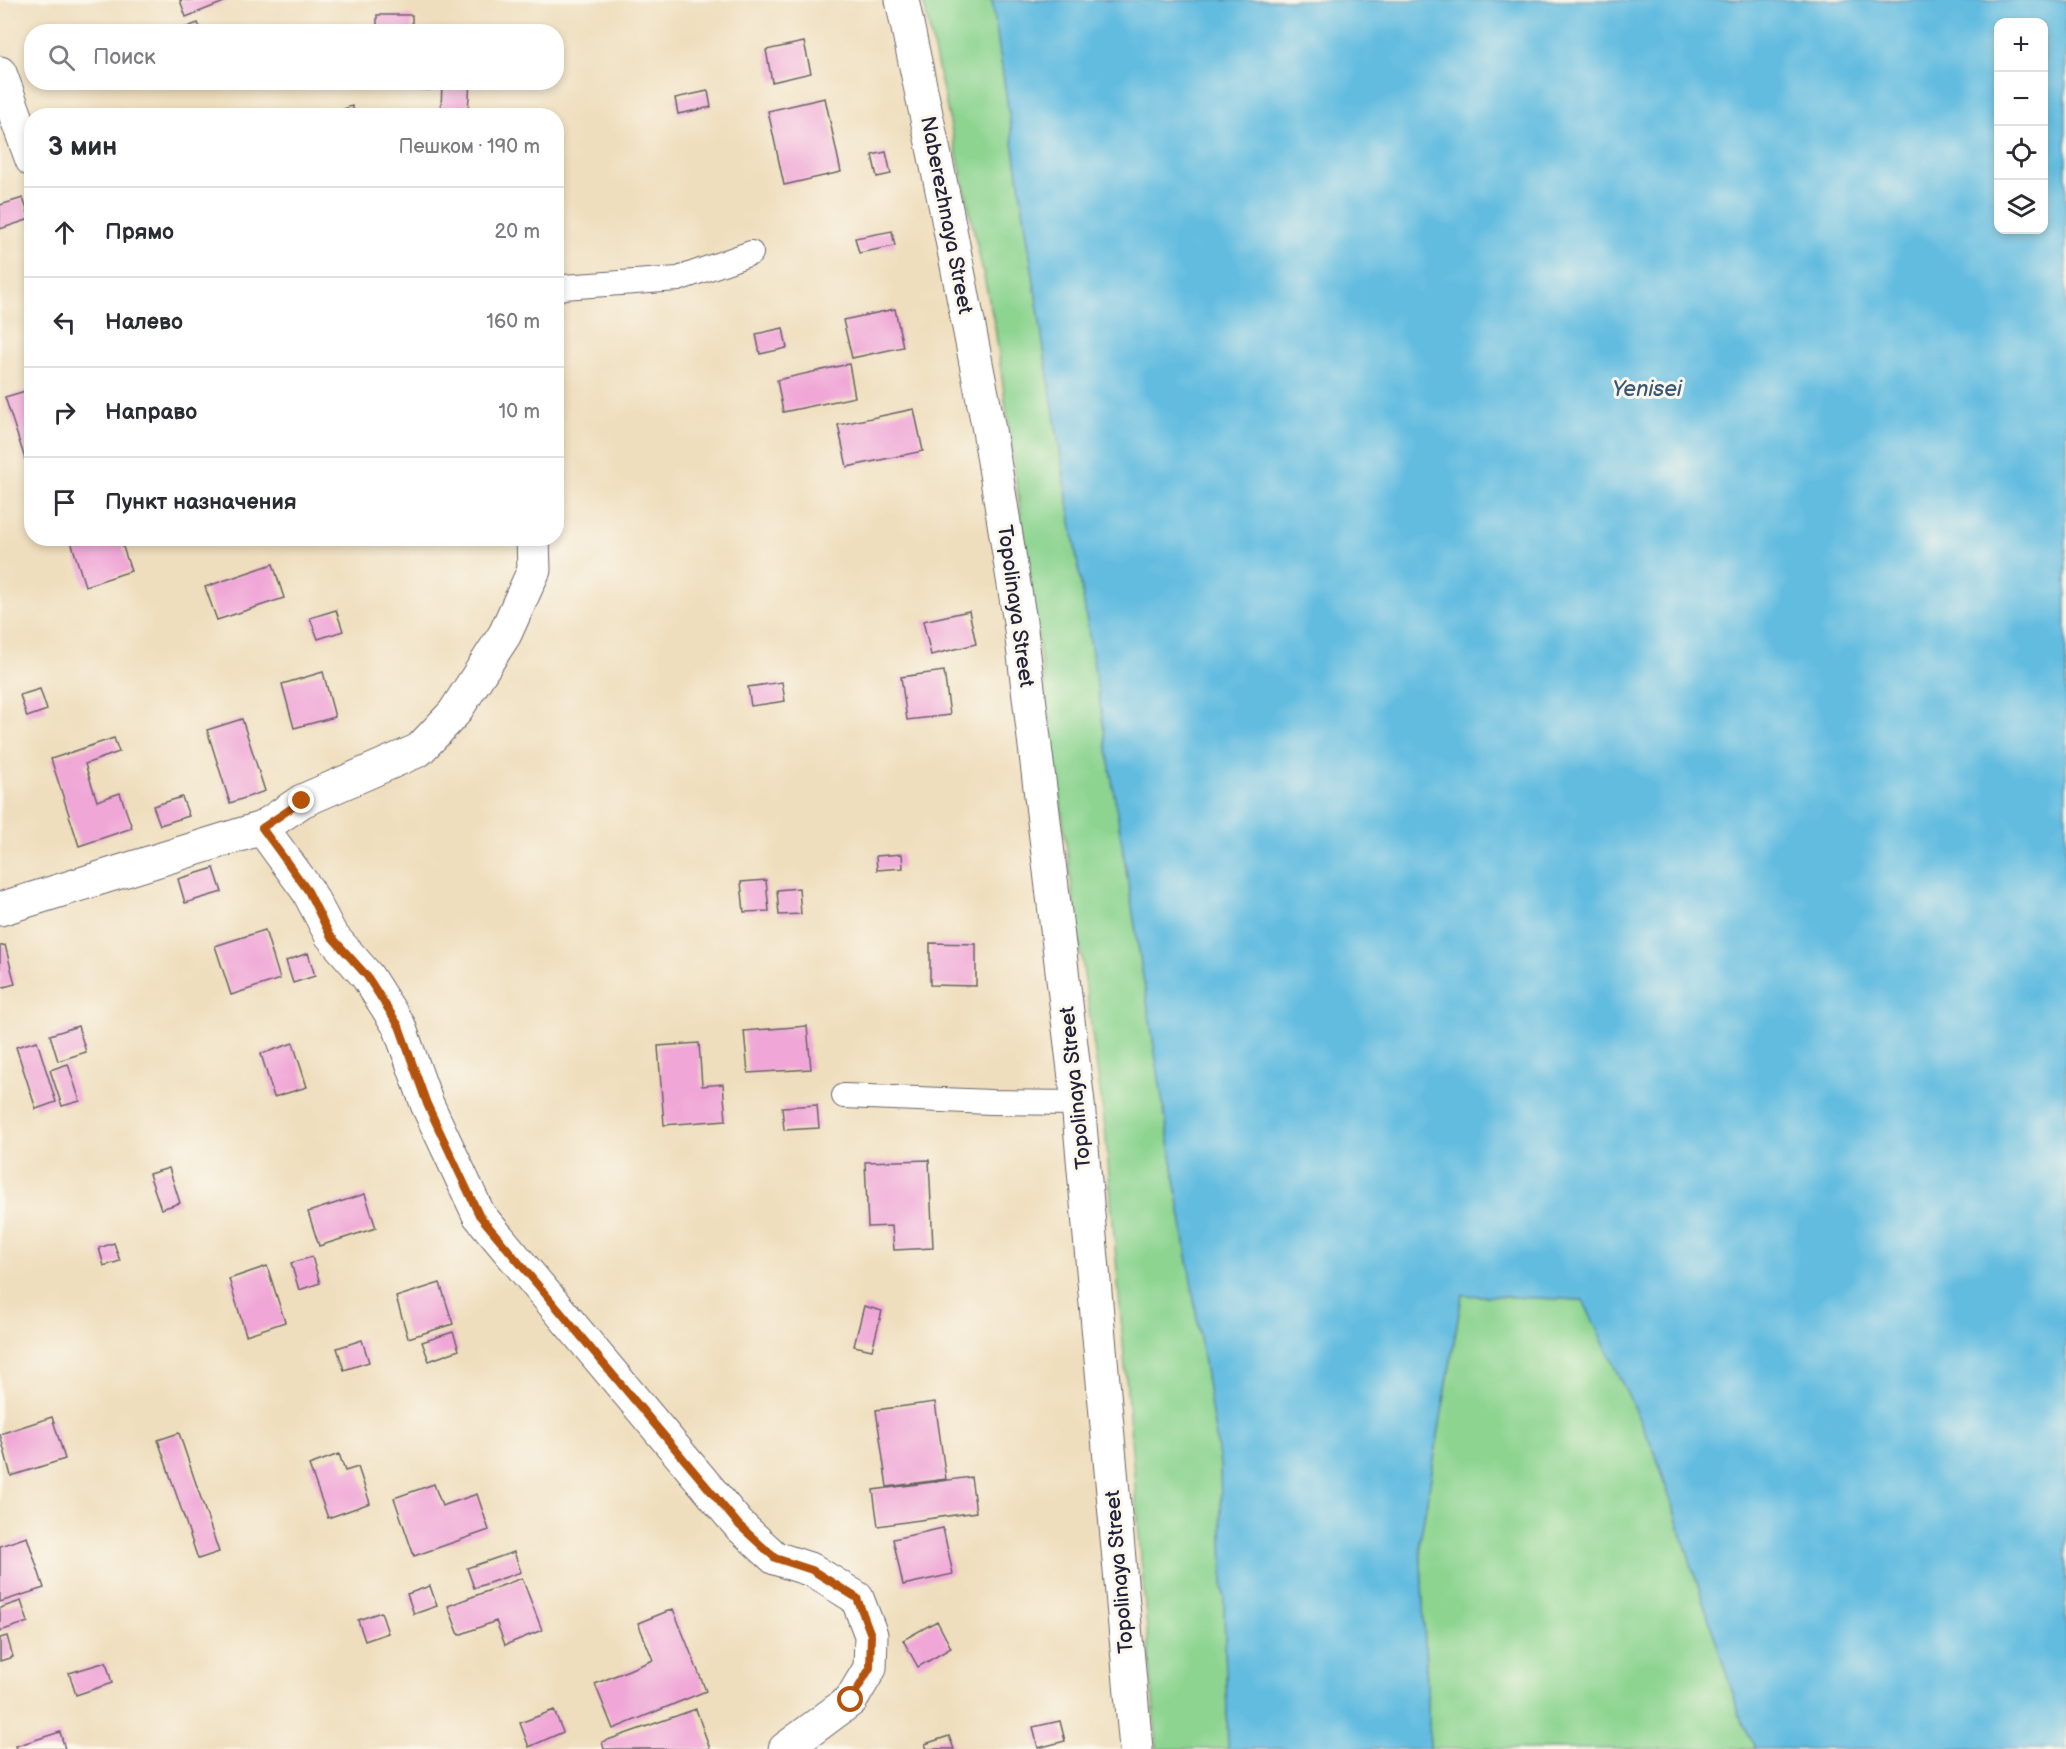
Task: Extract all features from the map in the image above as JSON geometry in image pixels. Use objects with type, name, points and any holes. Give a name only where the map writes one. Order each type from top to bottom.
[{"type":"street","name":"Naberezhnaya Street","points":[[902,0],[989,430]]},
{"type":"street","points":[[0,73],[24,138]]},
{"type":"street","name":"Topolinaya Street","points":[[989,430],[1020,622],[1078,1103],[1136,1749]]},
{"type":"street","points":[[0,909],[262,828],[302,801],[419,750],[454,713],[505,634],[534,570],[533,546]]},
{"type":"street","points":[[262,828],[308,891],[330,935],[367,976],[399,1026],[427,1104],[479,1215],[739,1525],[775,1558],[812,1570],[857,1598],[871,1635],[870,1668],[851,1700],[785,1749]]},
{"type":"lane","points":[[564,287],[678,279],[751,253]]},
{"type":"lane","points":[[844,1096],[1078,1103]]},
{"type":"green space","points":[[923,0],[992,0],[1045,356],[1220,1464],[1228,1749],[1157,1749],[1105,1127],[995,327]]},
{"type":"green space","points":[[1462,1295],[1583,1300],[1656,1455],[1743,1725],[1755,1749],[1430,1749],[1420,1541]]},
{"type":"water","name":"Yenisei","points":[[992,0],[2066,0],[2066,1749],[1755,1749],[1743,1725],[1656,1455],[1583,1300],[1462,1295],[1420,1541],[1430,1749],[1228,1749],[1220,1464],[1045,356]]},
{"type":"building","points":[[180,0],[229,0],[186,17]]},
{"type":"building","points":[[377,15],[412,15],[412,24],[377,24]]},
{"type":"building","points":[[804,42],[811,73],[772,82],[766,50]]},
{"type":"building","points":[[442,90],[469,90],[468,108],[441,108]]},
{"type":"building","points":[[708,91],[711,107],[678,114],[675,98]]},
{"type":"building","points":[[825,98],[841,172],[784,185],[768,111]]},
{"type":"building","points":[[886,152],[891,174],[877,177],[872,155]]},
{"type":"building","points":[[23,198],[24,221],[0,229],[0,205]]},
{"type":"building","points":[[892,231],[895,246],[859,253],[855,238]]},
{"type":"building","points":[[895,309],[903,347],[852,358],[843,320]]},
{"type":"building","points":[[783,328],[787,348],[760,354],[756,334]]},
{"type":"building","points":[[849,364],[855,397],[783,412],[777,380]]},
{"type":"building","points":[[24,391],[24,456],[5,397]]},
{"type":"building","points":[[914,409],[923,451],[847,467],[838,425]]},
{"type":"building","points":[[72,546],[123,546],[131,571],[85,586]]},
{"type":"building","points":[[273,564],[284,598],[217,620],[205,587]]},
{"type":"building","points":[[336,610],[343,631],[318,639],[310,618]]},
{"type":"building","points":[[969,611],[976,644],[931,655],[923,621]]},
{"type":"building","points":[[944,671],[950,715],[907,720],[901,677]]},
{"type":"building","points":[[323,672],[335,717],[294,728],[282,684]]},
{"type":"building","points":[[782,682],[785,701],[751,706],[748,687]]},
{"type":"building","points":[[40,689],[47,710],[27,717],[20,695]]},
{"type":"building","points":[[242,719],[265,791],[230,803],[207,730]]},
{"type":"building","points":[[114,738],[119,752],[85,764],[97,801],[120,793],[132,828],[79,846],[51,759]]},
{"type":"building","points":[[182,797],[189,816],[160,825],[153,806]]},
{"type":"building","points":[[902,854],[903,868],[877,870],[876,856]]},
{"type":"building","points":[[214,868],[222,892],[185,903],[178,879]]},
{"type":"building","points":[[766,880],[769,911],[744,912],[741,882]]},
{"type":"building","points":[[799,888],[801,914],[779,915],[777,890]]},
{"type":"building","points":[[265,930],[280,979],[231,995],[215,946]]},
{"type":"building","points":[[930,943],[976,944],[976,986],[930,985]]},
{"type":"building","points":[[5,945],[15,984],[0,988],[0,946]]},
{"type":"building","points":[[308,953],[315,976],[293,983],[286,961]]},
{"type":"building","points":[[78,1026],[86,1052],[58,1061],[50,1035]]},
{"type":"building","points":[[807,1026],[811,1069],[748,1073],[744,1031]]},
{"type":"building","points":[[37,1041],[56,1102],[36,1109],[16,1047]]},
{"type":"building","points":[[293,1043],[307,1087],[274,1097],[261,1054]]},
{"type":"building","points":[[699,1043],[702,1086],[723,1084],[726,1120],[664,1125],[658,1046]]},
{"type":"building","points":[[68,1064],[80,1101],[62,1106],[50,1070]]},
{"type":"building","points":[[817,1105],[819,1128],[784,1130],[782,1107]]},
{"type":"building","points":[[929,1160],[933,1248],[894,1250],[892,1226],[868,1227],[865,1162]]},
{"type":"building","points":[[169,1168],[180,1203],[161,1209],[149,1174]]},
{"type":"building","points":[[365,1194],[376,1228],[319,1246],[308,1212]]},
{"type":"building","points":[[114,1243],[120,1261],[104,1266],[99,1248]]},
{"type":"building","points":[[312,1257],[320,1283],[299,1290],[291,1263]]},
{"type":"building","points":[[267,1266],[285,1322],[246,1335],[229,1279]]},
{"type":"building","points":[[440,1283],[453,1324],[408,1338],[396,1297]]},
{"type":"building","points":[[864,1306],[882,1311],[872,1350],[854,1346]]},
{"type":"building","points":[[453,1332],[459,1350],[429,1361],[422,1342]]},
{"type":"building","points":[[362,1340],[369,1362],[344,1370],[337,1348]]},
{"type":"building","points":[[935,1402],[946,1479],[887,1487],[876,1410]]},
{"type":"building","points":[[52,1417],[65,1459],[11,1476],[0,1434]]},
{"type":"building","points":[[179,1433],[219,1552],[198,1559],[158,1440]]},
{"type":"building","points":[[339,1454],[345,1471],[358,1467],[370,1503],[328,1518],[309,1465]]},
{"type":"building","points":[[971,1477],[976,1512],[878,1526],[873,1490]]},
{"type":"building","points":[[434,1484],[442,1506],[477,1494],[489,1530],[414,1556],[394,1498]]},
{"type":"building","points":[[943,1528],[953,1574],[903,1585],[893,1539]]},
{"type":"building","points":[[27,1537],[44,1588],[0,1602],[0,1546]]},
{"type":"building","points":[[514,1552],[521,1572],[474,1588],[467,1568]]},
{"type":"building","points":[[522,1578],[542,1630],[505,1645],[496,1621],[459,1635],[448,1606]]},
{"type":"building","points":[[430,1586],[437,1606],[414,1614],[407,1594]]},
{"type":"building","points":[[21,1601],[28,1622],[0,1631],[0,1608]]},
{"type":"building","points":[[673,1609],[706,1691],[613,1729],[595,1684],[653,1660],[638,1623]]},
{"type":"building","points":[[381,1612],[388,1633],[365,1641],[358,1620]]},
{"type":"building","points":[[937,1621],[951,1648],[918,1667],[903,1640]]},
{"type":"building","points":[[7,1636],[13,1657],[0,1661],[0,1638]]},
{"type":"building","points":[[106,1662],[112,1683],[76,1695],[69,1673]]},
{"type":"building","points":[[696,1709],[710,1749],[604,1749],[602,1742]]},
{"type":"building","points":[[554,1710],[563,1732],[529,1747],[520,1723]]},
{"type":"building","points":[[1060,1721],[1065,1741],[1038,1748],[1033,1727]]},
{"type":"building","points":[[60,1732],[65,1749],[17,1749],[16,1746]]},
{"type":"building","points":[[949,1736],[954,1749],[927,1749],[925,1744]]},
{"type":"route","points":[[302,801],[262,828],[308,891],[330,935],[367,976],[399,1026],[427,1104],[479,1215],[739,1525],[775,1558],[812,1570],[857,1598],[871,1635],[870,1668],[851,1700]]}]
